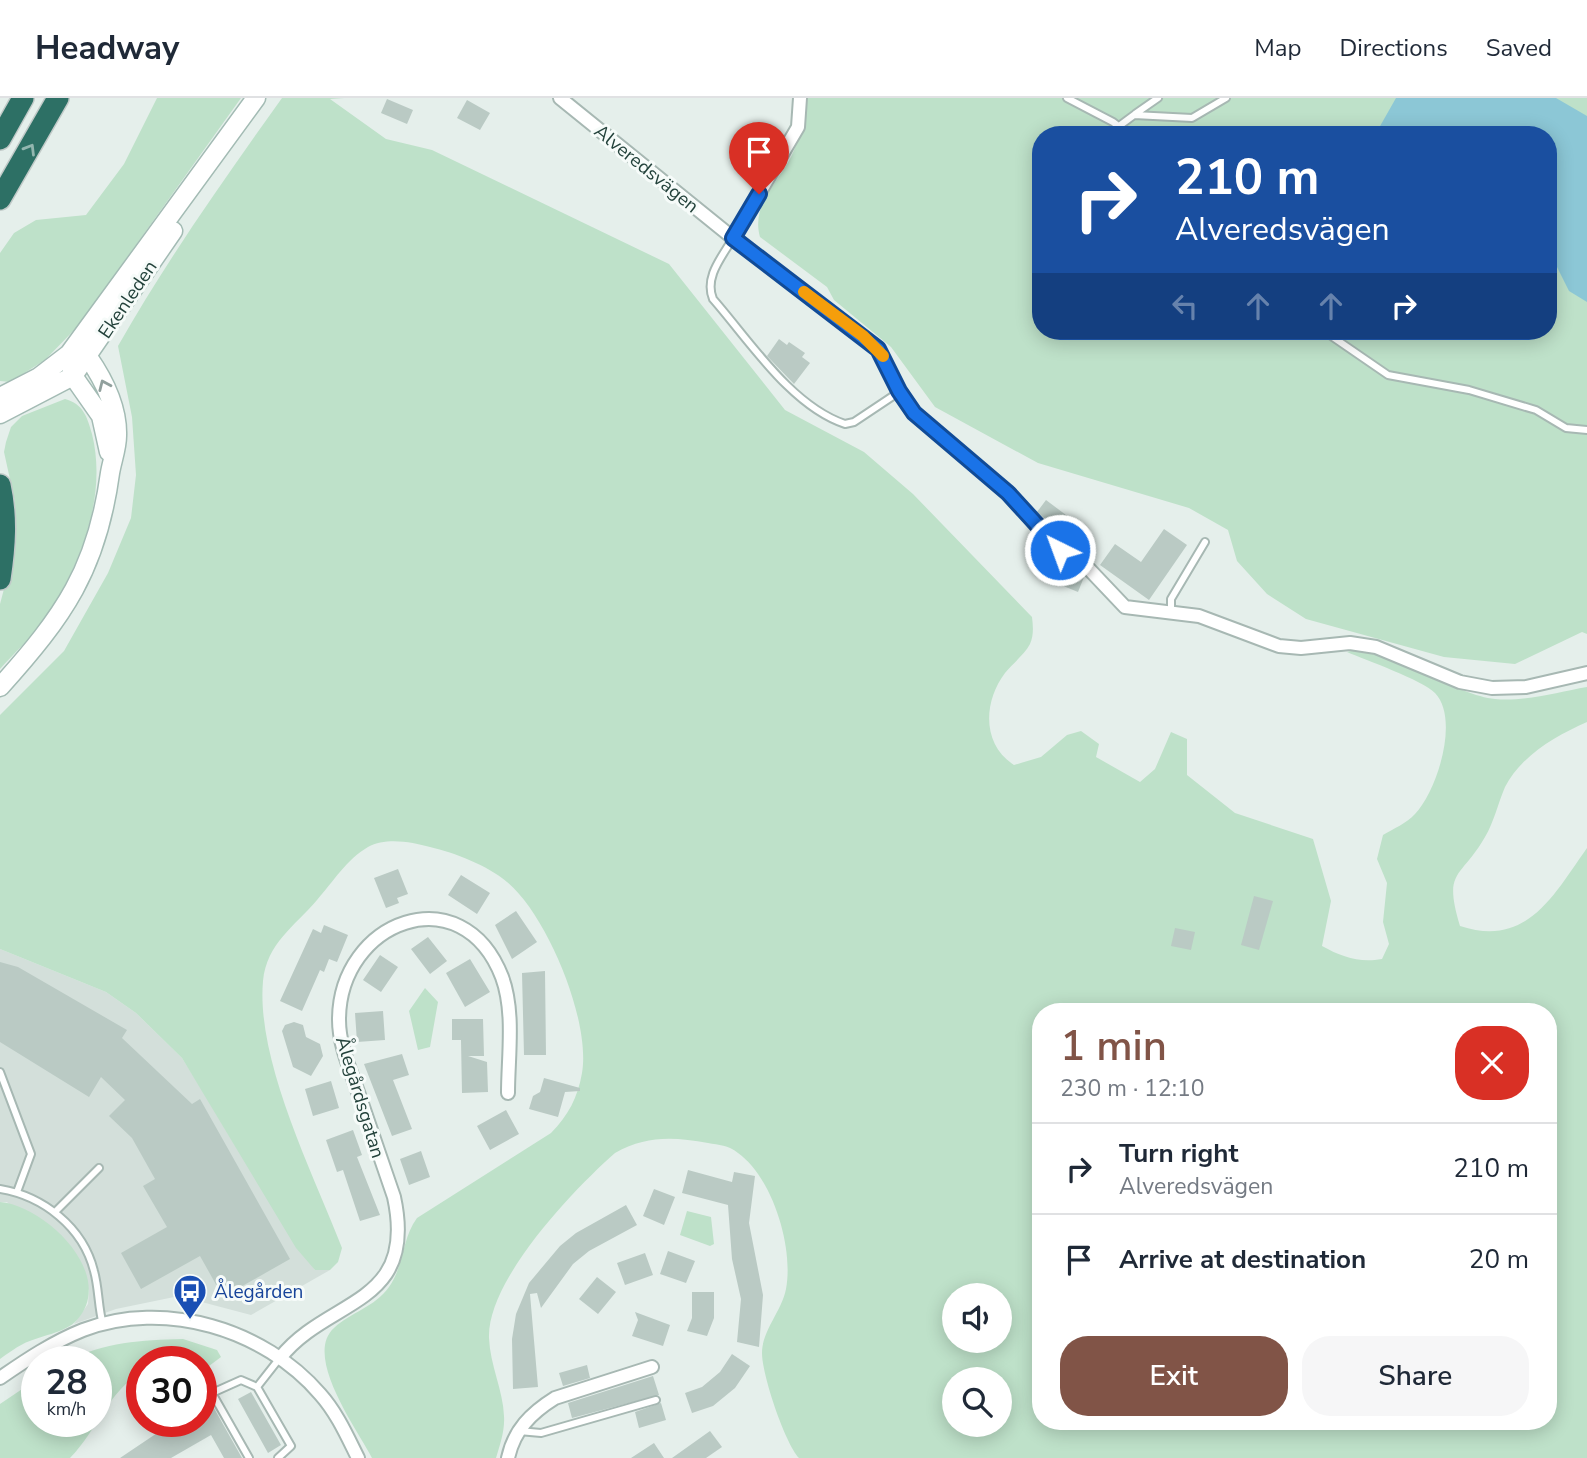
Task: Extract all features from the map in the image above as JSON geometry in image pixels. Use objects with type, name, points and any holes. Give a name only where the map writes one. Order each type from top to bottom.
[{"type":"highway","points":[[0,139],[23,98]]},
{"type":"highway","points":[[0,199],[58,98]]},
{"type":"highway","points":[[0,485],[5,523],[0,579]]},
{"type":"street","name":"Ekenleden","points":[[0,397],[39,377],[69,354],[256,98]]},
{"type":"street","name":"Alveredsvägen","points":[[561,98],[733,238],[878,349],[899,391],[914,413],[1008,493],[1060,550],[1088,568],[1125,607],[1199,616],[1279,646],[1301,648],[1350,643],[1376,647],[1460,682],[1492,688],[1526,687],[1587,673]]},
{"type":"street","points":[[733,238],[798,127],[800,98]]},
{"type":"street","name":"Ekenleden","points":[[0,414],[73,376],[202,187],[220,150]]},
{"type":"street","points":[[0,687],[50,629],[83,576],[100,532],[117,436],[113,403],[88,357],[69,354],[73,376],[101,416],[111,464]]},
{"type":"street","name":"Ålegårdsgatan","points":[[280,1358],[292,1343],[367,1295],[385,1274],[397,1245],[399,1230],[394,1197],[346,1057],[339,1023],[340,1003],[348,976],[374,939],[398,923],[427,919],[452,924],[478,942],[496,965],[506,990],[508,1093]]},
{"type":"street","points":[[0,1378],[57,1342],[84,1330],[146,1319],[190,1321],[235,1333],[280,1358],[306,1379],[330,1406],[358,1458]]},
{"type":"street","points":[[508,1458],[518,1431],[535,1412],[555,1398],[652,1367]]},
{"type":"lane","points":[[1067,98],[1118,126],[1158,98]]},
{"type":"lane","points":[[1133,115],[1192,118],[1226,98]]},
{"type":"lane","points":[[733,238],[710,279],[708,288],[713,299],[758,351],[778,380],[845,424],[854,422],[899,391]]},
{"type":"lane","points":[[1337,340],[1388,375],[1469,390],[1536,410],[1566,428],[1587,430]]},
{"type":"lane","points":[[1171,612],[1171,599],[1205,542]]},
{"type":"lane","points":[[0,1072],[31,1154],[17,1192]]},
{"type":"lane","points":[[55,1212],[99,1168]]},
{"type":"lane","points":[[0,1189],[17,1192],[55,1212],[80,1239],[89,1254],[103,1325]]},
{"type":"lane","points":[[257,1387],[280,1358]]},
{"type":"lane","points":[[249,1458],[212,1393],[241,1380],[257,1387],[291,1446],[278,1458]]},
{"type":"lane","points":[[518,1431],[541,1433],[656,1400]]},
{"type":"shaded area","points":[[0,949],[106,992],[136,1013],[182,1058],[315,1270],[330,1270],[251,1315],[179,1296],[116,1309],[74,1324],[88,1304],[89,1290],[7,1202],[0,1202]]},
{"type":"green space","points":[[157,98],[241,98],[78,326],[45,360],[10,382],[0,381],[0,253],[14,233],[36,220],[86,215],[124,164]]},
{"type":"green space","points":[[282,98],[344,98],[330,99],[386,139],[432,150],[669,264],[785,410],[864,452],[913,494],[1032,617],[1033,634],[1030,644],[998,684],[990,710],[991,735],[1004,756],[1014,765],[1041,757],[1067,735],[1081,731],[1099,744],[1096,757],[1140,782],[1155,769],[1171,732],[1187,739],[1187,775],[1235,813],[1313,839],[1331,901],[1322,946],[1351,958],[1382,959],[1389,944],[1383,922],[1387,883],[1377,859],[1383,835],[1415,814],[1431,789],[1443,755],[1446,720],[1442,705],[1435,693],[1428,688],[1347,652],[1360,651],[1377,655],[1460,689],[1495,699],[1529,698],[1587,687],[1587,722],[1540,748],[1512,776],[1485,837],[1457,876],[1453,894],[1460,926],[1483,931],[1503,930],[1521,924],[1550,900],[1587,848],[1587,1458],[799,1458],[787,1438],[775,1408],[762,1353],[765,1336],[784,1297],[788,1272],[787,1253],[778,1214],[761,1178],[750,1164],[731,1148],[696,1141],[661,1139],[627,1147],[615,1153],[598,1169],[536,1237],[502,1290],[492,1315],[489,1338],[504,1416],[496,1458],[372,1458],[345,1412],[328,1374],[326,1340],[334,1328],[377,1300],[389,1287],[398,1270],[408,1234],[417,1218],[551,1133],[571,1106],[578,1090],[583,1051],[580,1026],[563,970],[537,918],[507,882],[480,865],[460,856],[415,843],[383,842],[368,847],[347,864],[283,936],[270,956],[263,981],[263,1012],[268,1046],[277,1081],[302,1152],[342,1248],[338,1262],[330,1270],[315,1270],[296,1248],[182,1058],[136,1013],[106,992],[0,949],[0,715],[64,651],[108,573],[131,518],[136,475],[132,417],[118,346],[176,251]]},
{"type":"green space","points":[[804,98],[1587,98],[1587,634],[1582,632],[1515,664],[1444,657],[1306,619],[1267,594],[1237,561],[1228,530],[1189,508],[1038,463],[935,407],[891,347],[834,300],[827,287],[760,237],[758,225],[762,205],[794,150],[801,128]]},
{"type":"green space","points":[[65,399],[76,404],[83,412],[92,434],[96,458],[93,508],[79,556],[56,601],[38,627],[0,669],[0,604],[16,544],[15,502],[4,452],[6,442],[11,427],[22,416]]},
{"type":"green space","points":[[425,988],[438,1002],[430,1047],[418,1050],[409,1011]]},
{"type":"green space","points":[[0,1202],[18,1206],[55,1229],[71,1246],[82,1264],[88,1283],[87,1302],[77,1320],[59,1331],[23,1344],[0,1359]]},
{"type":"green space","points":[[687,1211],[711,1217],[714,1244],[710,1246],[680,1235]]},
{"type":"green space","points":[[183,1339],[205,1346],[126,1346],[126,1384],[112,1400],[112,1346]]},
{"type":"green space","points":[[21,1390],[21,1437],[87,1437],[70,1458],[0,1458],[0,1404]]},
{"type":"water","points":[[1396,98],[1556,98],[1587,116],[1587,302],[1569,291],[1557,267],[1557,126],[1380,126]]},
{"type":"building","points":[[387,99],[413,110],[407,124],[381,113]]},
{"type":"building","points":[[467,100],[490,113],[480,130],[457,118]]},
{"type":"building","points":[[779,339],[805,353],[802,357],[810,363],[794,384],[767,356]]},
{"type":"building","points":[[1046,500],[1070,518],[1060,532],[1037,512]]},
{"type":"building","points":[[1164,529],[1187,545],[1149,600],[1100,565],[1115,544],[1141,562]]},
{"type":"building","points":[[1062,563],[1084,577],[1078,592],[1056,583]]},
{"type":"building","points":[[398,869],[408,894],[397,898],[399,903],[386,908],[374,878]]},
{"type":"building","points":[[461,875],[490,893],[477,914],[448,895]]},
{"type":"building","points":[[1254,896],[1273,901],[1259,950],[1241,945]]},
{"type":"building","points":[[516,911],[537,942],[512,959],[495,925]]},
{"type":"building","points":[[324,925],[348,935],[337,962],[329,959],[324,972],[320,970],[302,1011],[280,1001],[313,929],[321,933]]},
{"type":"building","points":[[1175,928],[1195,932],[1191,950],[1171,946]]},
{"type":"building","points":[[428,937],[447,961],[430,974],[411,949]]},
{"type":"building","points":[[380,955],[398,967],[381,992],[363,980]]},
{"type":"building","points":[[470,959],[490,992],[465,1007],[446,973]]},
{"type":"building","points":[[0,962],[18,967],[127,1030],[122,1038],[192,1104],[200,1099],[290,1259],[223,1297],[200,1256],[141,1289],[121,1253],[167,1227],[143,1186],[155,1179],[132,1138],[109,1116],[125,1100],[101,1077],[89,1097],[0,1042]]},
{"type":"building","points":[[545,971],[546,1055],[524,1055],[522,973]]},
{"type":"building","points":[[383,1011],[385,1040],[357,1042],[355,1013]]},
{"type":"building","points":[[452,1019],[483,1019],[484,1056],[468,1056],[487,1062],[488,1092],[462,1093],[461,1040],[452,1040]]},
{"type":"building","points":[[294,1022],[303,1025],[306,1037],[320,1044],[323,1056],[311,1076],[293,1067],[282,1031],[285,1025]]},
{"type":"building","points":[[402,1054],[409,1075],[393,1080],[412,1129],[392,1136],[364,1064]]},
{"type":"building","points":[[544,1078],[580,1088],[580,1091],[565,1092],[558,1117],[529,1109],[533,1096],[540,1092]]},
{"type":"building","points":[[331,1081],[339,1108],[313,1116],[305,1089]]},
{"type":"building","points":[[506,1110],[519,1134],[490,1150],[477,1126]]},
{"type":"building","points":[[353,1130],[362,1155],[357,1157],[380,1215],[360,1221],[343,1170],[337,1172],[326,1140]]},
{"type":"building","points":[[421,1151],[430,1177],[409,1185],[400,1159]]},
{"type":"building","points":[[688,1170],[732,1182],[734,1172],[755,1176],[749,1223],[763,1295],[759,1347],[737,1342],[741,1299],[732,1259],[728,1205],[682,1193]]},
{"type":"building","points":[[654,1189],[675,1197],[664,1225],[643,1216]]},
{"type":"building","points":[[626,1205],[637,1225],[589,1251],[573,1264],[541,1308],[537,1293],[530,1294],[538,1387],[513,1389],[512,1339],[516,1314],[529,1283],[560,1246],[576,1233]]},
{"type":"building","points":[[668,1251],[695,1261],[686,1283],[660,1274]]},
{"type":"building","points":[[645,1253],[653,1275],[625,1285],[617,1263]]},
{"type":"building","points":[[597,1277],[616,1292],[598,1314],[579,1299]]},
{"type":"building","points":[[692,1292],[714,1292],[714,1318],[707,1336],[687,1331],[692,1318]]},
{"type":"building","points":[[635,1312],[670,1325],[663,1346],[632,1336],[638,1320]]},
{"type":"building","points":[[732,1354],[750,1366],[735,1388],[713,1406],[692,1413],[685,1393],[702,1387],[720,1372]]},
{"type":"building","points":[[587,1365],[590,1378],[563,1386],[559,1373]]},
{"type":"building","points":[[653,1376],[659,1395],[572,1418],[568,1403]]},
{"type":"building","points":[[251,1392],[281,1445],[268,1453],[238,1399]]},
{"type":"building","points":[[661,1403],[666,1420],[639,1428],[635,1412]]},
{"type":"building","points":[[217,1413],[242,1458],[224,1458],[212,1437],[217,1437]]},
{"type":"building","points":[[710,1431],[722,1447],[706,1458],[672,1458]]},
{"type":"building","points":[[151,1437],[208,1437],[171,1458],[120,1458]]},
{"type":"building","points":[[654,1443],[664,1458],[631,1458]]},
{"type":"slow traffic","points":[[804,292],[863,336],[883,356]]},
{"type":"place","name":"Ålegården","points":[[190,1321]]},
{"type":"route","points":[[759,194],[733,238],[878,349],[899,391],[914,413],[1008,493],[1060,550]]}]
